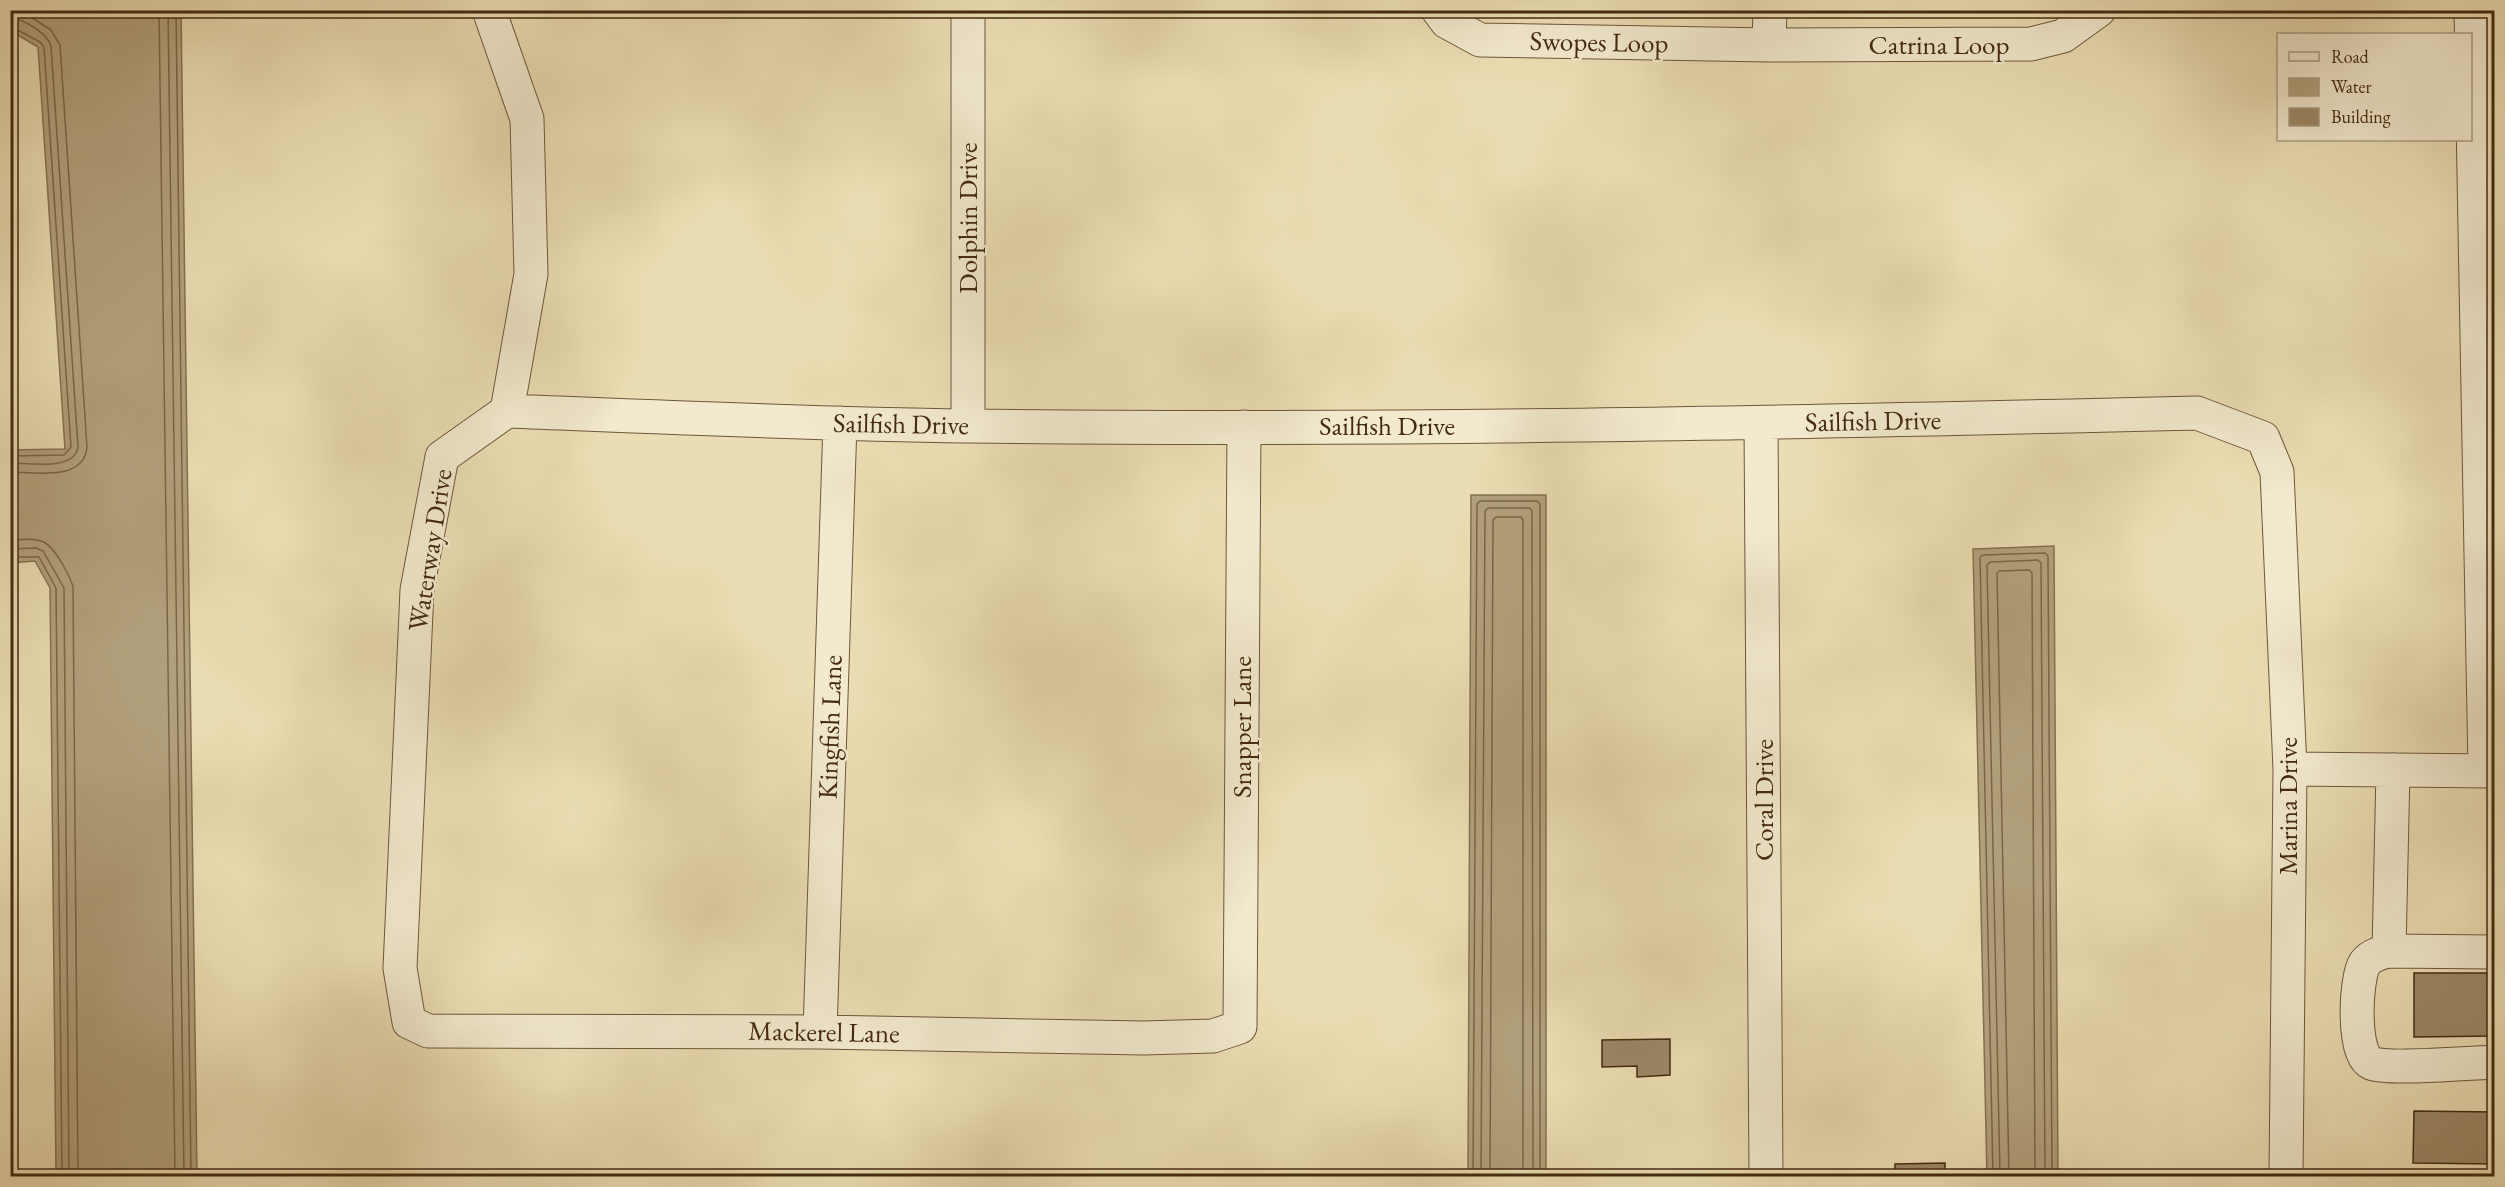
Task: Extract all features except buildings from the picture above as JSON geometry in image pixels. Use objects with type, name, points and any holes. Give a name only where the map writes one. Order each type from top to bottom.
[{"type":"street","points":[[489,10],[527,119],[531,274],[507,411]]},
{"type":"street","name":"Dolphin Drive","points":[[968,10],[968,426]]},
{"type":"street","name":"Swopes Loop","points":[[1437,10],[1447,22],[1480,40],[1769,45]]},
{"type":"street","points":[[1769,45],[1770,10]]},
{"type":"street","name":"Catrina Loop","points":[[1769,45],[2031,44],[2063,36],[2099,10]]},
{"type":"street","points":[[2471,10],[2472,33]]},
{"type":"street","points":[[2290,770],[2490,771],[2472,37]]},
{"type":"street","name":"Sailfish Drive","points":[[507,411],[968,426],[1244,427],[1761,423],[2198,413],[2263,438]]},
{"type":"street","name":"Waterway Drive","points":[[409,1022],[400,968],[417,590],[442,457],[507,411]]},
{"type":"street","name":"Kingfish Lane","points":[[820,1032],[840,423]]},
{"type":"street","name":"Coral Drive","points":[[1761,423],[1766,1176]]},
{"type":"street","name":"Snapper Lane","points":[[1240,1027],[1244,427]]},
{"type":"street","name":"Marina Drive","points":[[2263,438],[2277,472],[2290,770],[2286,1176]]},
{"type":"street","points":[[2389,951],[2393,770]]},
{"type":"street","points":[[2494,952],[2389,951],[2375,954],[2366,963],[2358,979],[2358,1042],[2363,1057],[2369,1063],[2380,1065],[2494,1062]]},
{"type":"street","name":"Mackerel Lane","points":[[409,1022],[428,1031],[820,1032],[1144,1038],[1213,1036],[1240,1027]]},
{"type":"water","points":[[11,10],[181,11],[197,1176],[56,1176],[50,588],[35,561],[11,563],[10,450],[65,449],[38,47],[11,31]]},
{"type":"water","points":[[1471,495],[1546,495],[1546,1176],[1468,1176]]},
{"type":"water","points":[[2054,546],[2058,1176],[1987,1176],[1973,549]]}]
